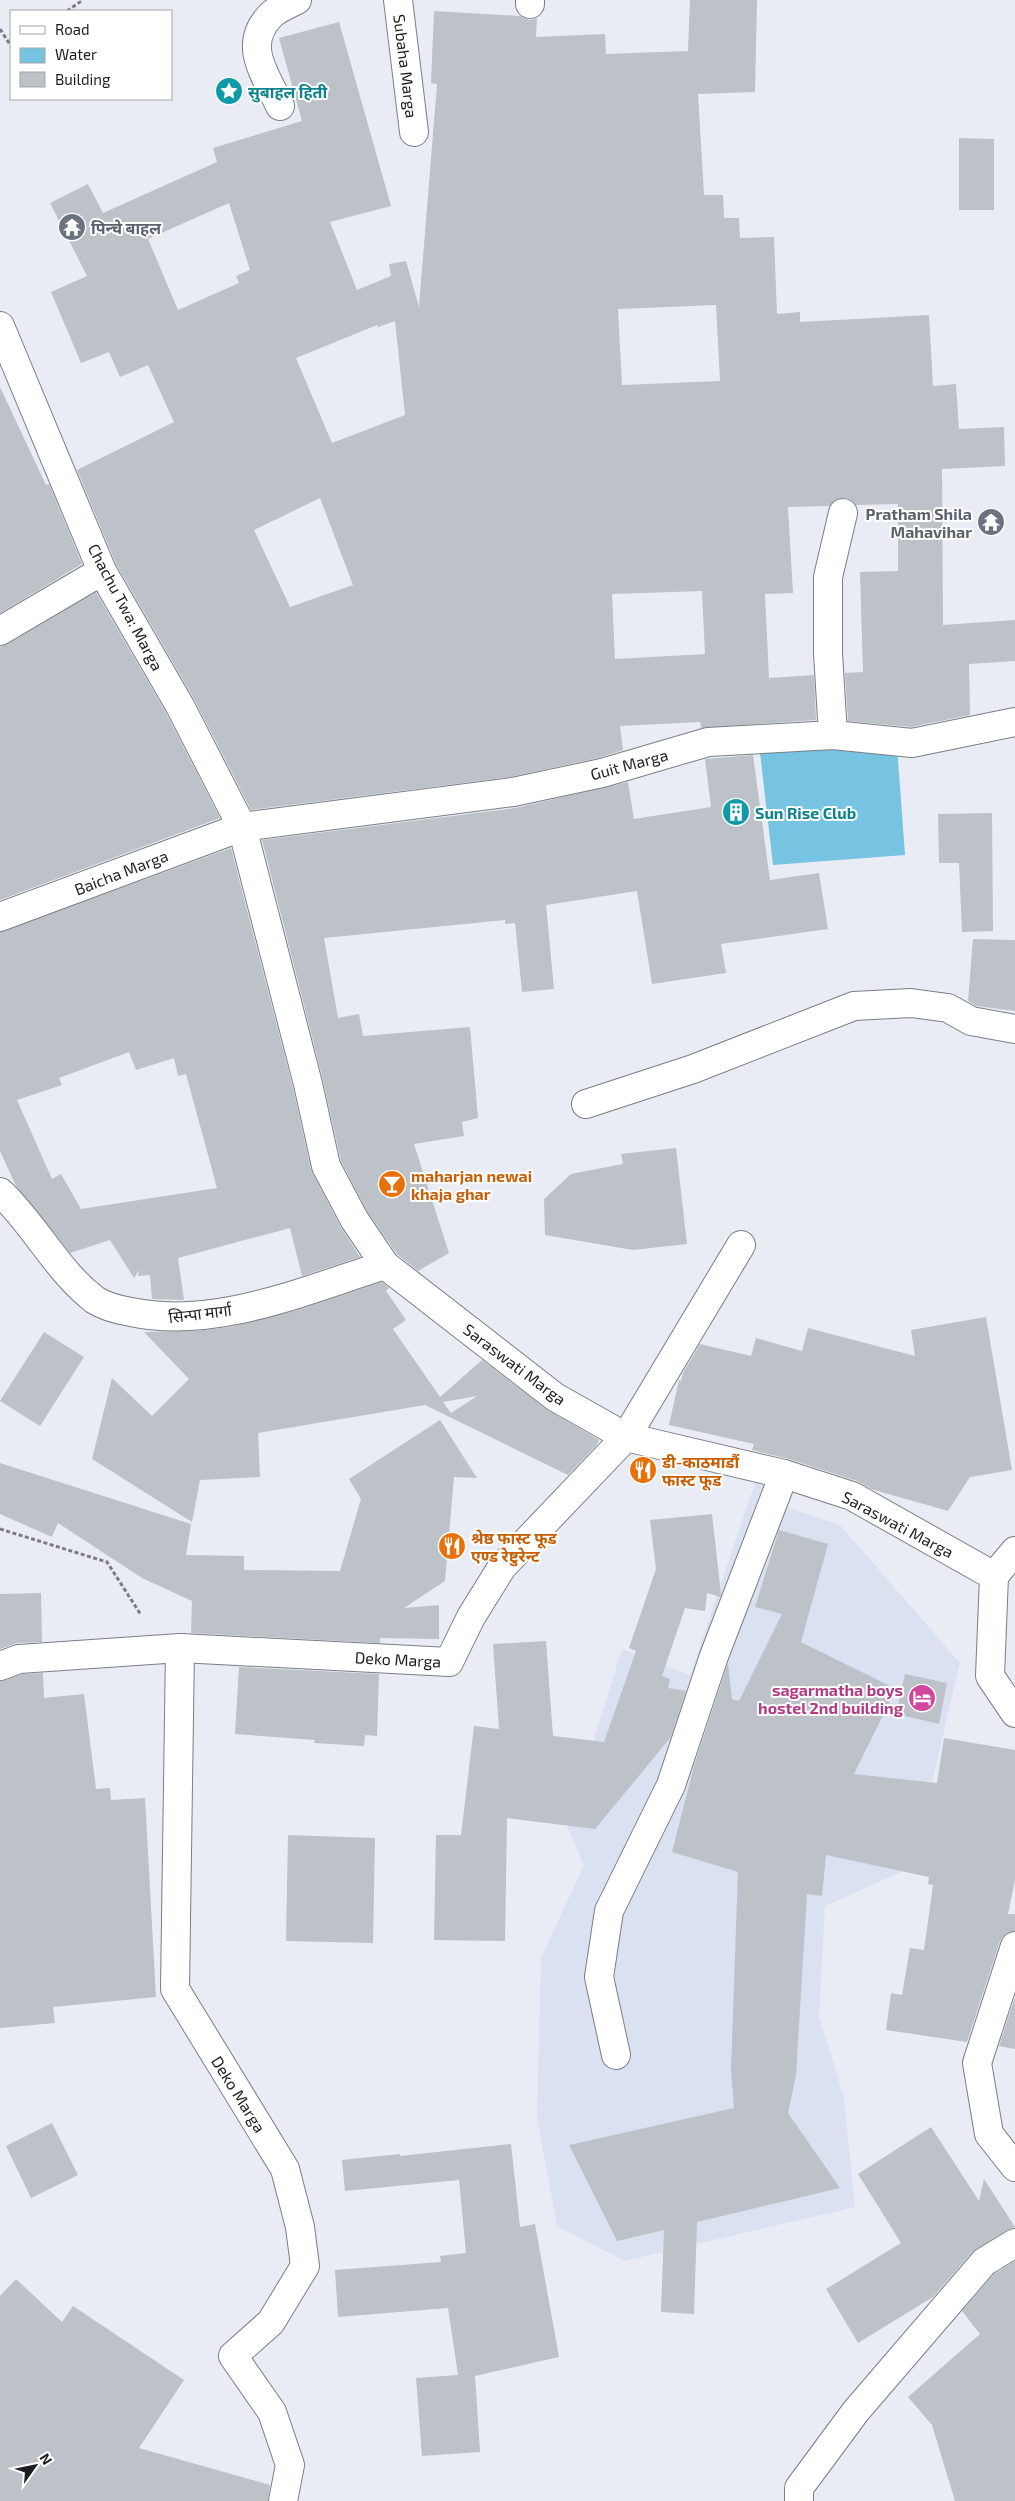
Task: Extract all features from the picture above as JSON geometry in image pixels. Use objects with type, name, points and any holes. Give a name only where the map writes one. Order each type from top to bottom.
[{"type":"street","points":[[280,106],[255,51],[258,30],[272,14],[298,0]]},
{"type":"street","name":"Subaha Marga","points":[[398,0],[414,132]]},
{"type":"street","name":"Chachu Twa: Marga","points":[[0,326],[102,571],[180,706],[242,827],[308,1084],[326,1166],[354,1219],[385,1264]]},
{"type":"street","points":[[833,735],[828,653],[828,577],[843,513]]},
{"type":"street","points":[[0,631],[102,571]]},
{"type":"street","name":"Guit Marga","points":[[242,827],[513,792],[602,772],[708,742],[833,735],[912,742],[1015,722]]},
{"type":"street","name":"Baicha Marga","points":[[0,917],[242,827]]},
{"type":"street","points":[[586,1104],[693,1069],[854,1006],[911,1003],[948,1008],[971,1021],[1015,1029]]},
{"type":"street","name":"सिन्पा मार्गा","points":[[0,1192],[68,1273],[96,1300],[113,1308],[153,1317],[172,1318],[211,1314],[289,1296],[385,1264]]},
{"type":"street","points":[[626,1437],[741,1245]]},
{"type":"street","name":"Saraswati Marga","points":[[385,1264],[555,1397],[626,1437],[784,1474],[852,1496],[994,1576]]},
{"type":"street","name":"Deko Marga","points":[[0,1666],[19,1659],[180,1648],[449,1662],[471,1617],[502,1567],[626,1437]]},
{"type":"street","points":[[616,2055],[599,1977],[609,1911],[671,1785],[714,1656],[784,1474]]},
{"type":"street","points":[[1015,1551],[994,1576],[990,1676],[1015,1713]]},
{"type":"street","name":"Deko Marga","points":[[180,1648],[175,1989],[285,2169],[300,2227],[305,2266],[271,2322],[233,2356],[272,2412],[290,2464],[283,2501]]},
{"type":"street","points":[[1015,1946],[977,2063],[989,2134],[1015,2167]]},
{"type":"street","points":[[799,2501],[799,2488],[856,2411],[984,2262],[1015,2243]]},
{"type":"path","points":[[69,10],[83,0]]},
{"type":"path","points":[[0,29],[10,44]]},
{"type":"path","points":[[0,1529],[107,1562],[147,1624],[180,1648]]},
{"type":"shaded area","points":[[757,1477],[789,1488],[783,1506],[840,1525],[960,1663],[912,1867],[825,1906],[819,2016],[844,2098],[855,2207],[624,2261],[557,2226],[537,2117],[541,1958],[584,1865],[567,1826],[622,1649],[690,1675]]},
{"type":"water","points":[[759,744],[897,746],[905,855],[773,865]]},
{"type":"building","points":[[690,0],[757,0],[755,92],[698,94],[704,195],[723,195],[724,218],[739,218],[740,238],[774,237],[777,314],[800,312],[800,322],[929,315],[933,386],[956,384],[959,429],[1004,427],[1005,466],[942,469],[943,625],[1015,620],[1015,661],[969,664],[970,715],[911,727],[848,721],[845,673],[863,672],[860,572],[898,571],[898,504],[856,505],[847,498],[839,498],[830,506],[788,507],[793,593],[765,594],[769,678],[814,675],[816,720],[701,728],[700,722],[620,726],[623,750],[598,758],[510,777],[251,810],[194,699],[116,564],[77,470],[174,422],[148,365],[120,377],[109,352],[81,363],[51,292],[87,276],[50,203],[88,184],[103,213],[217,162],[213,148],[302,121],[279,38],[339,22],[391,206],[330,222],[357,290],[391,276],[389,264],[406,261],[419,307],[437,84],[431,83],[434,11],[520,16],[530,20],[537,18],[536,37],[605,34],[606,54],[688,51]],"holes":[[[229,203],[250,270],[236,276],[239,283],[178,310],[148,239]],[[716,305],[720,381],[622,385],[618,309]],[[395,321],[405,415],[332,443],[296,358],[377,325],[378,327]],[[320,498],[353,585],[290,607],[254,530]],[[702,591],[705,654],[615,659],[612,594]]]},
{"type":"building","points":[[959,138],[994,139],[994,210],[959,210]]},
{"type":"building","points":[[0,387],[46,485],[49,484],[82,564],[0,613]]},
{"type":"building","points":[[96,592],[166,713],[220,818],[0,900],[0,647]]},
{"type":"building","points":[[753,755],[770,880],[819,873],[828,929],[721,944],[726,973],[652,984],[637,891],[546,905],[554,989],[522,992],[515,923],[505,924],[505,920],[324,938],[338,1018],[359,1014],[363,1036],[470,1027],[478,1118],[462,1122],[464,1136],[414,1144],[449,1253],[418,1271],[397,1254],[367,1211],[341,1161],[323,1080],[262,840],[515,808],[628,782],[634,819],[711,807],[705,759]]},
{"type":"building","points":[[992,813],[993,931],[962,932],[959,863],[939,863],[938,814]]},
{"type":"building","points":[[231,848],[293,1088],[311,1170],[340,1226],[360,1257],[302,1276],[290,1228],[178,1258],[184,1300],[152,1299],[150,1275],[138,1276],[139,1270],[134,1278],[110,1240],[70,1253],[16,1186],[0,1151],[0,932]],"holes":[[[129,1052],[136,1070],[174,1058],[178,1076],[186,1074],[217,1188],[81,1209],[61,1174],[52,1179],[17,1100],[62,1085],[59,1078]]]},
{"type":"building","points":[[973,939],[1015,940],[1015,1011],[976,1006],[968,1001]]},
{"type":"building","points":[[676,1148],[687,1244],[633,1250],[545,1235],[544,1199],[571,1174],[623,1164],[621,1154]]},
{"type":"building","points":[[382,1282],[389,1288],[386,1291],[406,1320],[393,1329],[440,1397],[482,1360],[546,1409],[599,1440],[596,1446],[568,1475],[425,1405],[258,1433],[260,1477],[200,1480],[192,1522],[92,1459],[112,1378],[152,1416],[189,1379],[144,1332],[195,1331],[230,1327],[297,1310]],"holes":[[[477,1396],[451,1413],[443,1402]]]},
{"type":"building","points":[[986,1317],[1012,1470],[970,1477],[948,1511],[871,1489],[857,1481],[789,1459],[752,1450],[754,1444],[669,1425],[679,1380],[681,1381],[683,1373],[700,1344],[751,1356],[756,1338],[802,1351],[808,1328],[915,1356],[911,1330]]},
{"type":"building","points":[[44,1332],[84,1357],[40,1426],[0,1401]]},
{"type":"building","points":[[440,1420],[477,1478],[454,1477],[445,1581],[404,1608],[439,1605],[439,1639],[380,1638],[380,1643],[191,1633],[192,1601],[142,1578],[58,1523],[52,1537],[0,1514],[0,1463],[191,1524],[186,1555],[244,1556],[244,1570],[340,1571],[361,1499],[349,1479]]},
{"type":"building","points":[[712,1514],[721,1594],[720,1597],[707,1593],[705,1611],[685,1608],[662,1676],[670,1679],[668,1688],[686,1691],[671,1737],[595,1829],[507,1818],[505,1941],[434,1940],[436,1835],[461,1835],[474,1726],[499,1729],[493,1644],[546,1641],[553,1736],[604,1742],[636,1651],[629,1648],[656,1569],[650,1520]]},
{"type":"building","points":[[779,1530],[828,1544],[801,1642],[896,1689],[854,1774],[937,1783],[944,1738],[1015,1750],[1015,1880],[1008,1914],[1015,1914],[1015,1931],[1005,1934],[1000,1941],[967,2042],[886,2030],[891,1993],[902,1995],[910,1948],[924,1950],[933,1885],[928,1884],[929,1877],[826,1855],[822,1896],[807,1894],[796,2075],[788,2113],[840,2188],[697,2222],[694,2314],[661,2312],[664,2230],[617,2241],[569,2145],[734,2108],[731,2069],[738,1872],[672,1852],[694,1766],[728,1663],[732,1699],[739,1701],[782,1614],[755,1607]]},
{"type":"building","points":[[41,1593],[42,1642],[18,1643],[0,1649],[0,1594]]},
{"type":"building","points":[[239,1667],[379,1674],[377,1736],[365,1735],[364,1746],[314,1743],[315,1740],[235,1734]]},
{"type":"building","points":[[43,1673],[44,1698],[84,1694],[96,1789],[110,1788],[111,1800],[145,1798],[156,1997],[53,2007],[55,2023],[0,2028],[0,1681],[22,1674]]},
{"type":"building","name":"sagarmatha boys hostel 2nd building","points":[[905,1674],[947,1683],[939,1724],[896,1714]]},
{"type":"building","points":[[288,1835],[375,1838],[373,1943],[286,1941]]},
{"type":"building","points":[[1015,1997],[1015,2049],[999,2046]]},
{"type":"building","points":[[52,2123],[78,2175],[31,2198],[6,2146]]},
{"type":"building","points":[[931,2127],[979,2201],[984,2179],[1015,2227],[972,2252],[933,2297],[858,2343],[826,2289],[901,2243],[858,2174]]},
{"type":"building","points":[[511,2144],[520,2227],[535,2224],[559,2357],[475,2376],[480,2452],[422,2456],[416,2378],[458,2375],[448,2308],[338,2317],[335,2270],[441,2262],[440,2256],[466,2253],[459,2180],[345,2191],[342,2160]]},
{"type":"building","points":[[1015,2261],[1015,2501],[955,2501],[932,2425],[908,2397],[980,2334],[962,2311],[994,2274]]},
{"type":"building","points":[[16,2279],[62,2322],[73,2306],[184,2380],[139,2448],[270,2485],[268,2501],[0,2501],[0,2296]]},
{"type":"place","name":"सुबाहल हिती","points":[[229,91]]},
{"type":"place","name":"पिन्चे बाहल","points":[[72,227]]},
{"type":"place","name":"Pratham Shila Mahavihar","points":[[991,522]]},
{"type":"place","name":"Sun Rise Club","points":[[736,812]]},
{"type":"place","name":"maharjan newai khaja ghar","points":[[392,1184]]},
{"type":"place","name":"डी-काठमाडौं फास्ट फूड","points":[[643,1470]]},
{"type":"place","name":"श्रेष्ठ फास्ट फूड एण्ड रेष्टुरेन्ट","points":[[452,1546]]},
{"type":"place","name":"sagarmatha boys hostel 2nd building","points":[[922,1698]]}]
